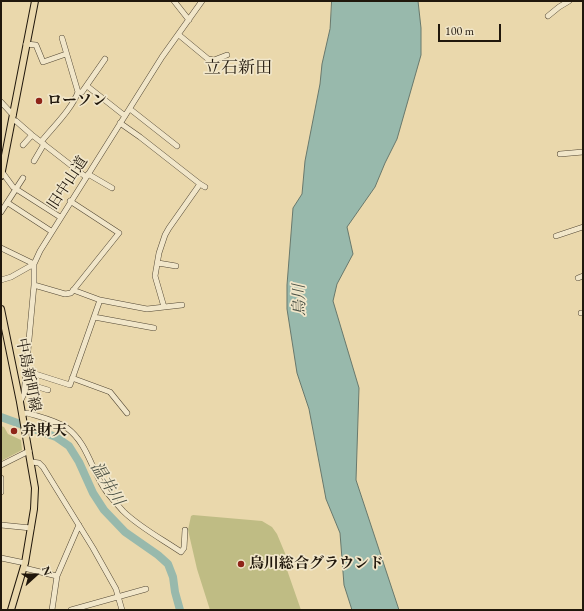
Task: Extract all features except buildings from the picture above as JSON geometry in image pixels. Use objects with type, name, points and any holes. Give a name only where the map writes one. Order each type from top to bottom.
[{"type":"main road","points":[[1,174],[35,1]]},
{"type":"main road","name":"中島新町線","points":[[1,309],[30,451],[36,496],[32,528],[24,566],[11,610]]},
{"type":"street","points":[[174,1],[189,20]]},
{"type":"street","name":"旧中山道","points":[[20,402],[24,394],[34,285],[34,264],[51,231],[70,201],[162,57],[202,1]]},
{"type":"street","points":[[548,16],[569,1]]},
{"type":"street","points":[[179,35],[208,59],[214,60],[227,54]]},
{"type":"street","points":[[34,161],[42,143],[76,98],[78,92],[62,38]]},
{"type":"street","points":[[26,44],[36,45],[43,62],[66,54]]},
{"type":"street","points":[[78,92],[82,92],[87,86],[105,59]]},
{"type":"street","points":[[87,86],[125,116]]},
{"type":"street","points":[[1,102],[12,118],[42,143],[87,175],[112,188]]},
{"type":"street","points":[[130,109],[177,146]]},
{"type":"street","points":[[120,123],[202,185],[165,235],[159,253],[155,276],[164,307]]},
{"type":"street","points":[[23,146],[32,135]]},
{"type":"street","points":[[560,154],[583,152]]},
{"type":"street","points":[[1,174],[16,189],[60,217]]},
{"type":"street","points":[[1,212],[8,203],[22,178]]},
{"type":"street","points":[[34,285],[65,294],[71,294],[119,233],[70,201]]},
{"type":"street","points":[[8,203],[51,231]]},
{"type":"street","points":[[556,236],[583,227]]},
{"type":"street","points":[[1,248],[34,264]]},
{"type":"street","points":[[1,280],[11,277],[34,264]]},
{"type":"street","points":[[158,264],[176,266]]},
{"type":"street","points":[[73,290],[100,300],[147,308],[182,305]]},
{"type":"street","points":[[26,371],[70,385],[100,300]]},
{"type":"street","points":[[94,317],[154,328]]},
{"type":"street","points":[[72,378],[110,392],[127,413]]},
{"type":"street","points":[[25,383],[48,390]]},
{"type":"street","points":[[22,415],[27,413],[55,422],[67,428],[78,438],[86,450],[104,488],[123,511],[133,520],[180,552],[184,548],[185,530]]},
{"type":"street","points":[[1,465],[30,451]]},
{"type":"street","points":[[32,462],[39,463],[43,467],[93,548],[119,596],[122,610]]},
{"type":"street","points":[[1,478],[1,492]]},
{"type":"street","points":[[1,525],[32,528]]},
{"type":"street","points":[[52,610],[57,576],[79,525]]},
{"type":"street","points":[[1,558],[57,576]]},
{"type":"street","points":[[71,610],[146,588]]},
{"type":"shaded area","points":[[1,426],[4,427],[8,434],[21,440],[22,450],[1,461]]},
{"type":"shaded area","name":"烏川総合グラウンド","points":[[191,516],[262,521],[272,527],[277,534],[287,558],[286,567],[301,610],[210,610],[197,569],[188,530]]},
{"type":"water","name":"烏川","points":[[332,1],[418,1],[421,28],[421,55],[397,139],[375,187],[347,227],[353,254],[337,284],[333,301],[359,388],[356,480],[399,610],[352,610],[344,585],[340,533],[326,499],[309,409],[297,373],[287,309],[287,285],[293,208],[302,194],[305,161],[320,84],[322,64],[330,29]]},
{"type":"waterway","name":"温井川","points":[[1,417],[56,437],[69,446],[79,462],[93,493],[104,510],[125,532],[158,555],[168,564],[173,577],[180,610]]},
{"type":"place","name":"ローソン","points":[[39,101]]},
{"type":"place","name":"弁財天","points":[[14,431]]},
{"type":"place","name":"烏川総合グラウンド","points":[[241,564]]},
{"type":"district","name":"立石新田","points":[[238,68]]}]
